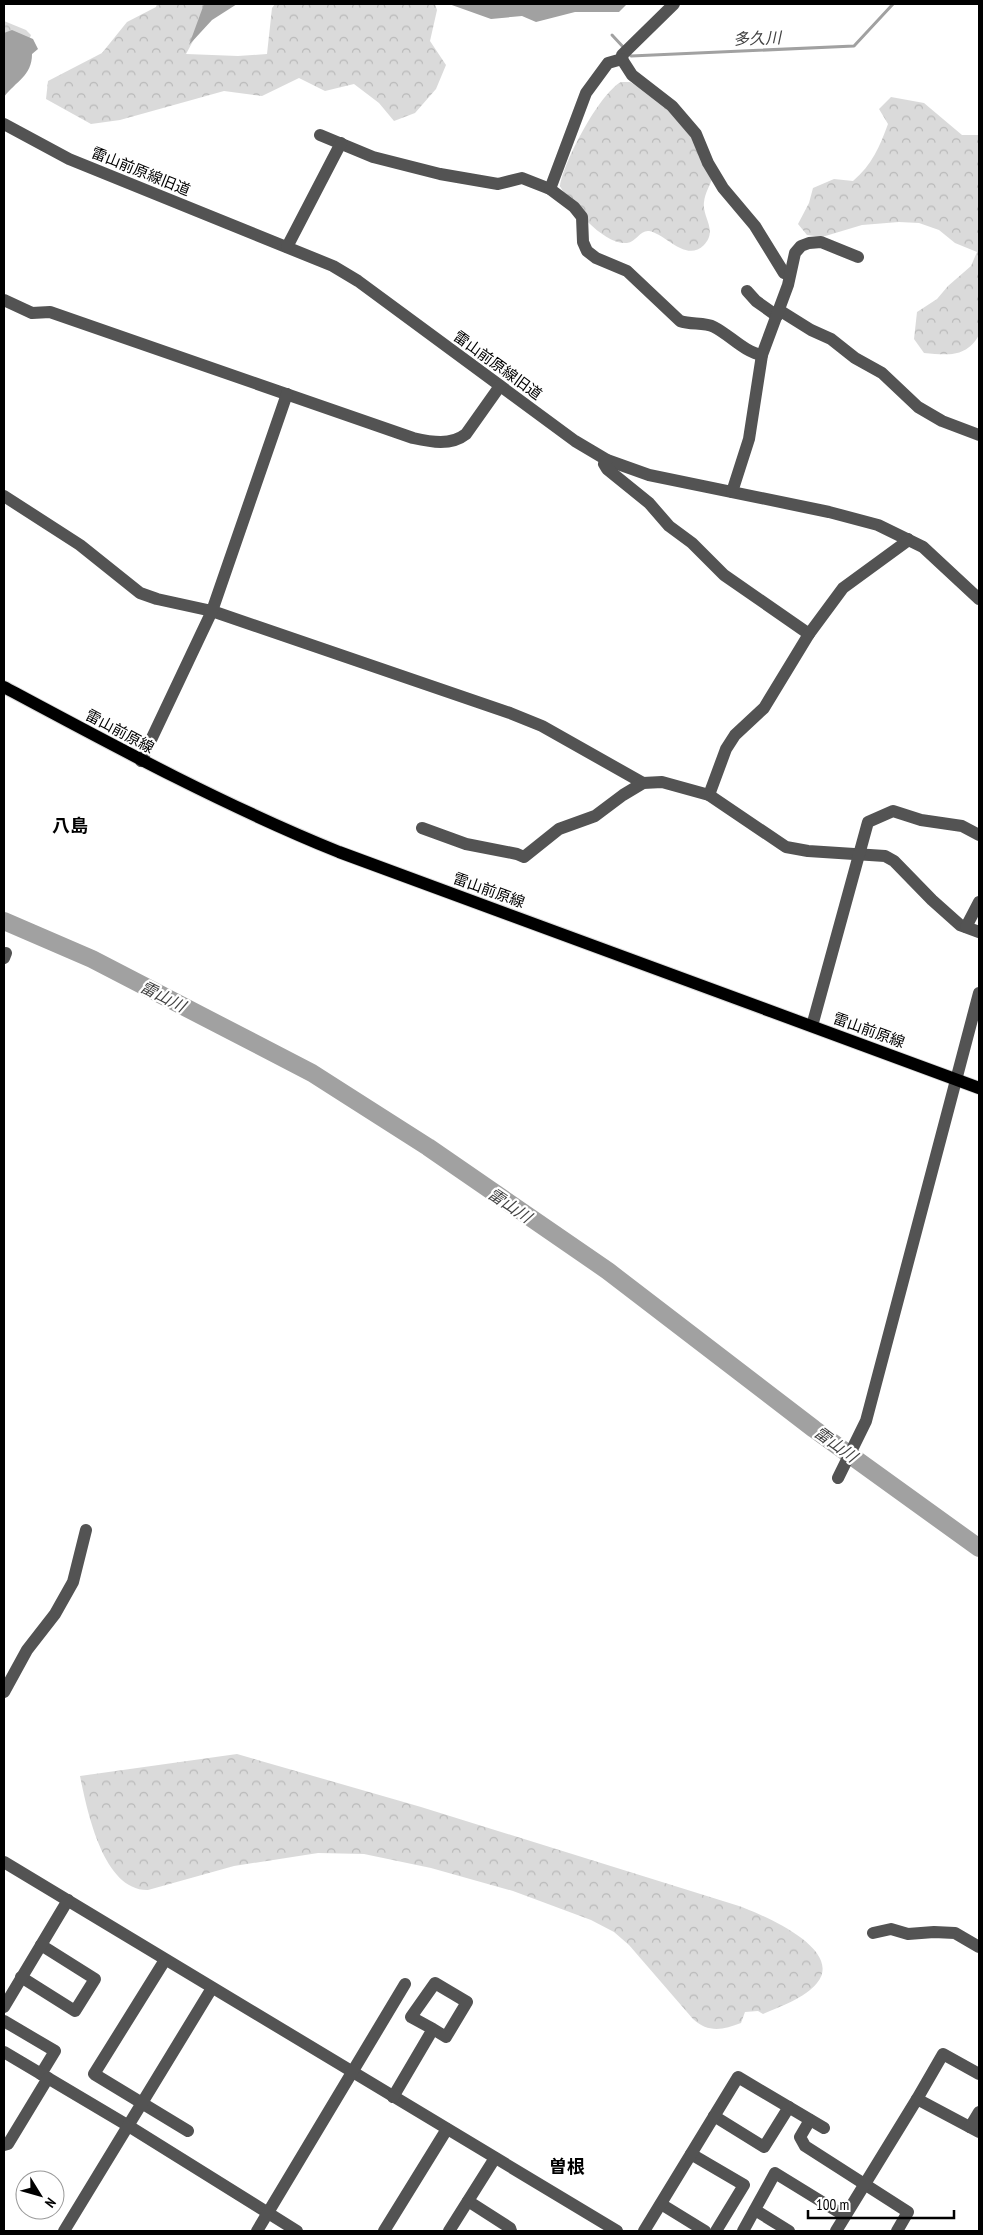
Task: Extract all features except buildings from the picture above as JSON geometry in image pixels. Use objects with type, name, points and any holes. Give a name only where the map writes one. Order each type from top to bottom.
[{"type":"main road","name":"雷山前原線","points":[[4,687],[141,761],[277,827],[339,852],[979,1088]]},
{"type":"street","points":[[550,189],[586,93],[608,63],[624,54],[674,4]]},
{"type":"street","points":[[624,54],[632,75],[672,106],[696,134],[708,163],[723,188],[755,226],[784,273],[789,274]]},
{"type":"street","name":"雷山前原線旧道","points":[[4,124],[69,159],[333,266],[358,282],[584,447],[607,460],[660,478],[857,518],[908,538],[935,555],[979,599]]},
{"type":"street","points":[[320,134],[373,157],[440,174],[498,184],[522,178],[550,189],[574,207],[582,217],[583,242],[587,251],[596,258],[628,271],[680,321],[688,324],[706,324],[714,327],[743,346],[762,355]]},
{"type":"street","points":[[287,247],[341,143]]},
{"type":"street","points":[[732,492],[749,440],[762,355],[778,313],[795,253],[800,246],[821,242],[858,257]]},
{"type":"street","points":[[747,291],[756,301],[831,339],[856,358],[882,373],[918,407],[942,421],[979,435]]},
{"type":"street","points":[[4,300],[32,313],[50,312],[413,438],[440,442],[459,440],[466,434],[500,386]]},
{"type":"street","points":[[141,761],[212,611],[287,394]]},
{"type":"street","points":[[607,460],[604,464],[607,469],[649,503],[669,526],[692,543],[724,575],[809,634]]},
{"type":"street","points":[[4,496],[80,545],[140,592],[157,599],[212,611],[510,713],[542,726],[643,783]]},
{"type":"street","points":[[709,795],[726,749],[736,735],[764,708],[809,634],[843,588],[906,542],[908,538]]},
{"type":"street","points":[[422,828],[466,844],[524,857],[559,829],[595,816],[643,783],[662,782],[709,795],[786,847],[808,851],[885,856],[894,861],[932,900],[960,925],[979,932]]},
{"type":"street","points":[[812,1026],[868,822],[893,811],[921,820],[962,826],[979,835]]},
{"type":"street","points":[[966,927],[979,902]]},
{"type":"street","points":[[838,1478],[861,1434],[979,993]]},
{"type":"street","points":[[4,1692],[27,1650],[55,1614],[73,1582],[86,1530]]},
{"type":"street","points":[[4,1862],[617,2231]]},
{"type":"street","points":[[4,2007],[68,1900]]},
{"type":"street","points":[[873,1933],[891,1929],[908,1934],[955,1933],[979,1947]]},
{"type":"street","points":[[21,1978],[75,2011],[95,1979],[41,1945]]},
{"type":"street","points":[[165,1960],[94,2074],[188,2131]]},
{"type":"street","points":[[435,1983],[467,2002],[446,2037],[433,2029],[411,2017],[435,1983]]},
{"type":"street","points":[[257,2231],[405,1984]]},
{"type":"street","points":[[64,2231],[212,1988]]},
{"type":"street","points":[[4,2020],[55,2051],[45,2076],[8,2144],[4,2145]]},
{"type":"street","points":[[393,2096],[433,2029]]},
{"type":"street","points":[[4,2052],[127,2125],[297,2231]]},
{"type":"street","points":[[836,2231],[943,2054],[979,2074]]},
{"type":"street","points":[[644,2231],[738,2077],[824,2128]]},
{"type":"street","points":[[916,2099],[975,2130],[979,2112]]},
{"type":"street","points":[[714,2116],[764,2147],[789,2107]]},
{"type":"street","points":[[810,2120],[800,2137],[805,2146],[908,2212],[897,2231]]},
{"type":"street","points":[[384,2231],[447,2129]]},
{"type":"street","points":[[691,2154],[744,2185],[716,2231]]},
{"type":"street","points":[[449,2231],[495,2158]]},
{"type":"street","points":[[742,2231],[775,2173],[845,2216]]},
{"type":"street","points":[[468,2201],[510,2228],[511,2231]]},
{"type":"street","points":[[660,2204],[705,2231]]},
{"type":"street","points":[[754,2210],[789,2231]]},
{"type":"green space","points":[[157,4],[213,4],[186,54],[238,56],[267,54],[272,8],[275,4],[435,4],[437,10],[430,41],[446,65],[436,89],[415,113],[394,121],[379,103],[354,84],[325,91],[299,78],[262,96],[224,91],[120,120],[91,124],[46,99],[48,81],[102,53],[127,22],[156,7]]},
{"type":"green space","points":[[4,21],[26,30],[31,35],[29,40],[11,33],[4,33]]},
{"type":"green space","points":[[621,82],[630,82],[677,109],[713,177],[706,192],[704,202],[710,234],[704,245],[697,250],[683,249],[656,233],[649,231],[643,232],[633,241],[627,243],[608,238],[579,213],[560,186],[568,161],[584,129],[603,100]]},
{"type":"green space","points":[[891,97],[924,103],[962,135],[979,135],[979,335],[968,348],[956,353],[924,353],[914,339],[917,312],[937,299],[948,286],[971,266],[977,252],[955,243],[939,230],[919,223],[899,222],[862,225],[822,237],[807,235],[798,224],[809,203],[813,188],[834,179],[853,181],[870,162],[888,124],[879,109]]},
{"type":"green space","points":[[237,1754],[421,1807],[739,1906],[781,1925],[797,1935],[820,1958],[823,1970],[817,1983],[812,1988],[792,2001],[763,2014],[758,2011],[745,2012],[741,2023],[716,2029],[704,2027],[693,2019],[629,1945],[614,1932],[591,1920],[513,1891],[431,1868],[364,1854],[318,1853],[234,1866],[148,1890],[132,1887],[119,1877],[100,1846],[87,1808],[80,1776]]},
{"type":"shaded area","points":[[204,4],[237,4],[212,20],[189,45]]},
{"type":"shaded area","points":[[449,4],[627,4],[619,12],[575,12],[536,22],[522,16],[491,19]]},
{"type":"shaded area","points":[[12,30],[33,39],[38,49],[32,54],[26,73],[4,97],[4,33]]},
{"type":"waterway","name":"多久川","points":[[629,54],[631,56],[854,46],[893,4]]},
{"type":"waterway","name":"多久川","points":[[612,35],[625,49]]},
{"type":"waterway","name":"雷山川","points":[[4,921],[92,959],[312,1073],[428,1147],[608,1271],[814,1429],[979,1548]]},
{"type":"district","name":"八島","points":[[70,825]]},
{"type":"district","name":"曽根","points":[[567,2166]]}]
